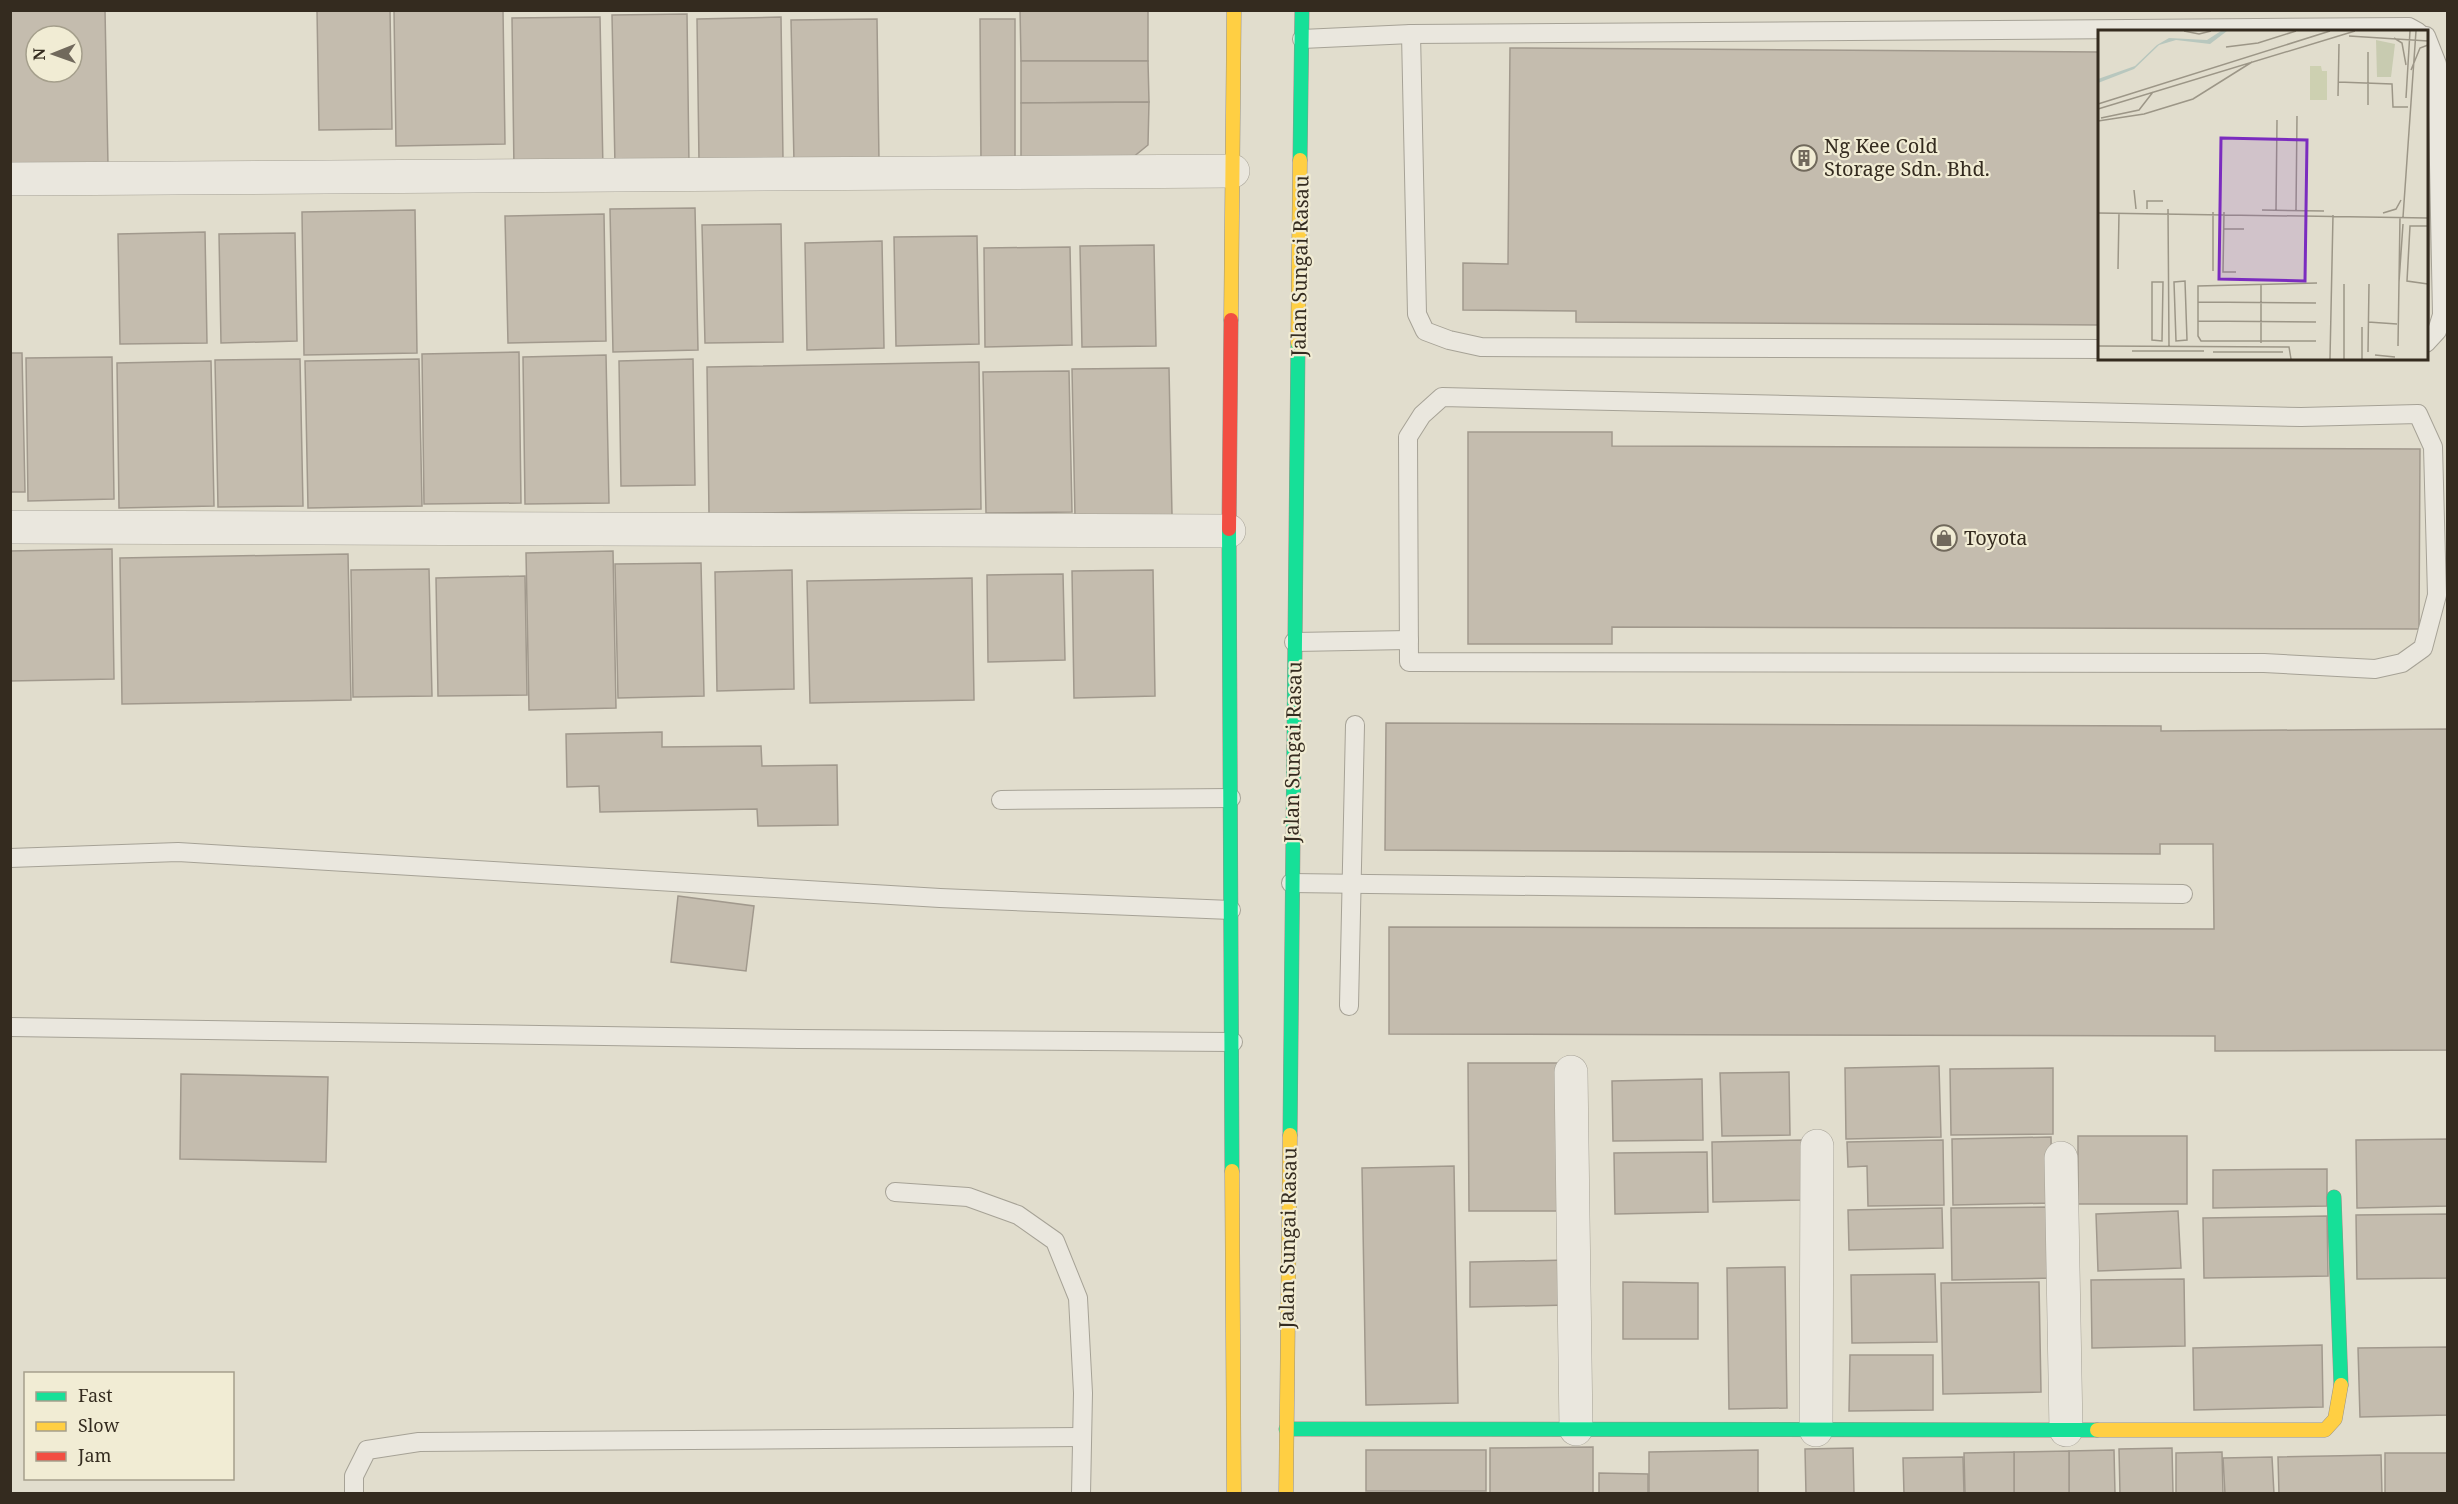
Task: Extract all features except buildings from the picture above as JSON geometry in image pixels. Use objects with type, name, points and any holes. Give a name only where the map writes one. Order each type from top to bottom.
[{"type":"main road","points":[[1234,10],[1229,531],[1234,1494]]},
{"type":"main road","name":"Jalan Sungai Rasau","points":[[1286,1494],[1302,10]]},
{"type":"main road","points":[[1286,1429],[2325,1430],[2336,1419],[2341,1383],[2334,1197]]},
{"type":"street","points":[[10,179],[1233,171]]},
{"type":"street","points":[[10,527],[1229,531]]},
{"type":"street","points":[[1571,1071],[1576,1429]]},
{"type":"street","points":[[1816,1430],[1817,1146]]},
{"type":"street","points":[[2061,1158],[2066,1430]]},
{"type":"lane","points":[[1302,39],[1411,34],[2409,27],[2414,30]]},
{"type":"lane","points":[[1411,34],[1417,314],[1425,331],[1481,347],[2098,349]]},
{"type":"lane","points":[[2428,39],[2437,64],[2442,315],[2437,331],[2428,342]]},
{"type":"lane","points":[[1442,397],[2301,417],[2418,414],[2433,447],[2437,595],[2423,648],[2402,663],[2375,669],[2264,663],[1409,662],[1409,640],[1408,437],[1422,415],[1442,397]]},
{"type":"lane","points":[[1294,642],[1409,640]]},
{"type":"lane","points":[[1349,1006],[1355,725]]},
{"type":"lane","points":[[1001,800],[1231,798]]},
{"type":"lane","points":[[10,858],[178,852],[928,897],[1231,910]]},
{"type":"lane","points":[[1291,883],[1350,886],[2183,894]]},
{"type":"lane","points":[[10,1027],[800,1039],[1233,1042]]},
{"type":"lane","points":[[895,1192],[968,1197],[1018,1215],[1055,1241],[1078,1299],[1083,1393],[1080,1437],[1081,1494]]},
{"type":"lane","points":[[354,1494],[354,1476],[367,1450],[418,1442],[1080,1437]]},
{"type":"traffic: fast","points":[[1300,160],[1302,10]]},
{"type":"traffic: fast","points":[[1290,1135],[1298,343]]},
{"type":"traffic: fast","points":[[1229,529],[1232,1171]]},
{"type":"traffic: fast","points":[[2334,1197],[2341,1385]]},
{"type":"traffic: fast","points":[[1286,1429],[2097,1430]]},
{"type":"traffic: slow","points":[[1231,320],[1234,10]]},
{"type":"traffic: slow","points":[[1298,343],[1300,160]]},
{"type":"traffic: slow","points":[[1286,1494],[1290,1135]]},
{"type":"traffic: slow","points":[[1232,1171],[1234,1494]]},
{"type":"traffic: slow","points":[[2097,1430],[2325,1430],[2335,1419],[2341,1385]]},
{"type":"traffic: jam","points":[[1229,529],[1231,320]]},
{"type":"place","name":"Ng Kee Cold Storage Sdn. Bhd.","points":[[1804,158]]},
{"type":"place","name":"Toyota","points":[[1944,538]]}]
